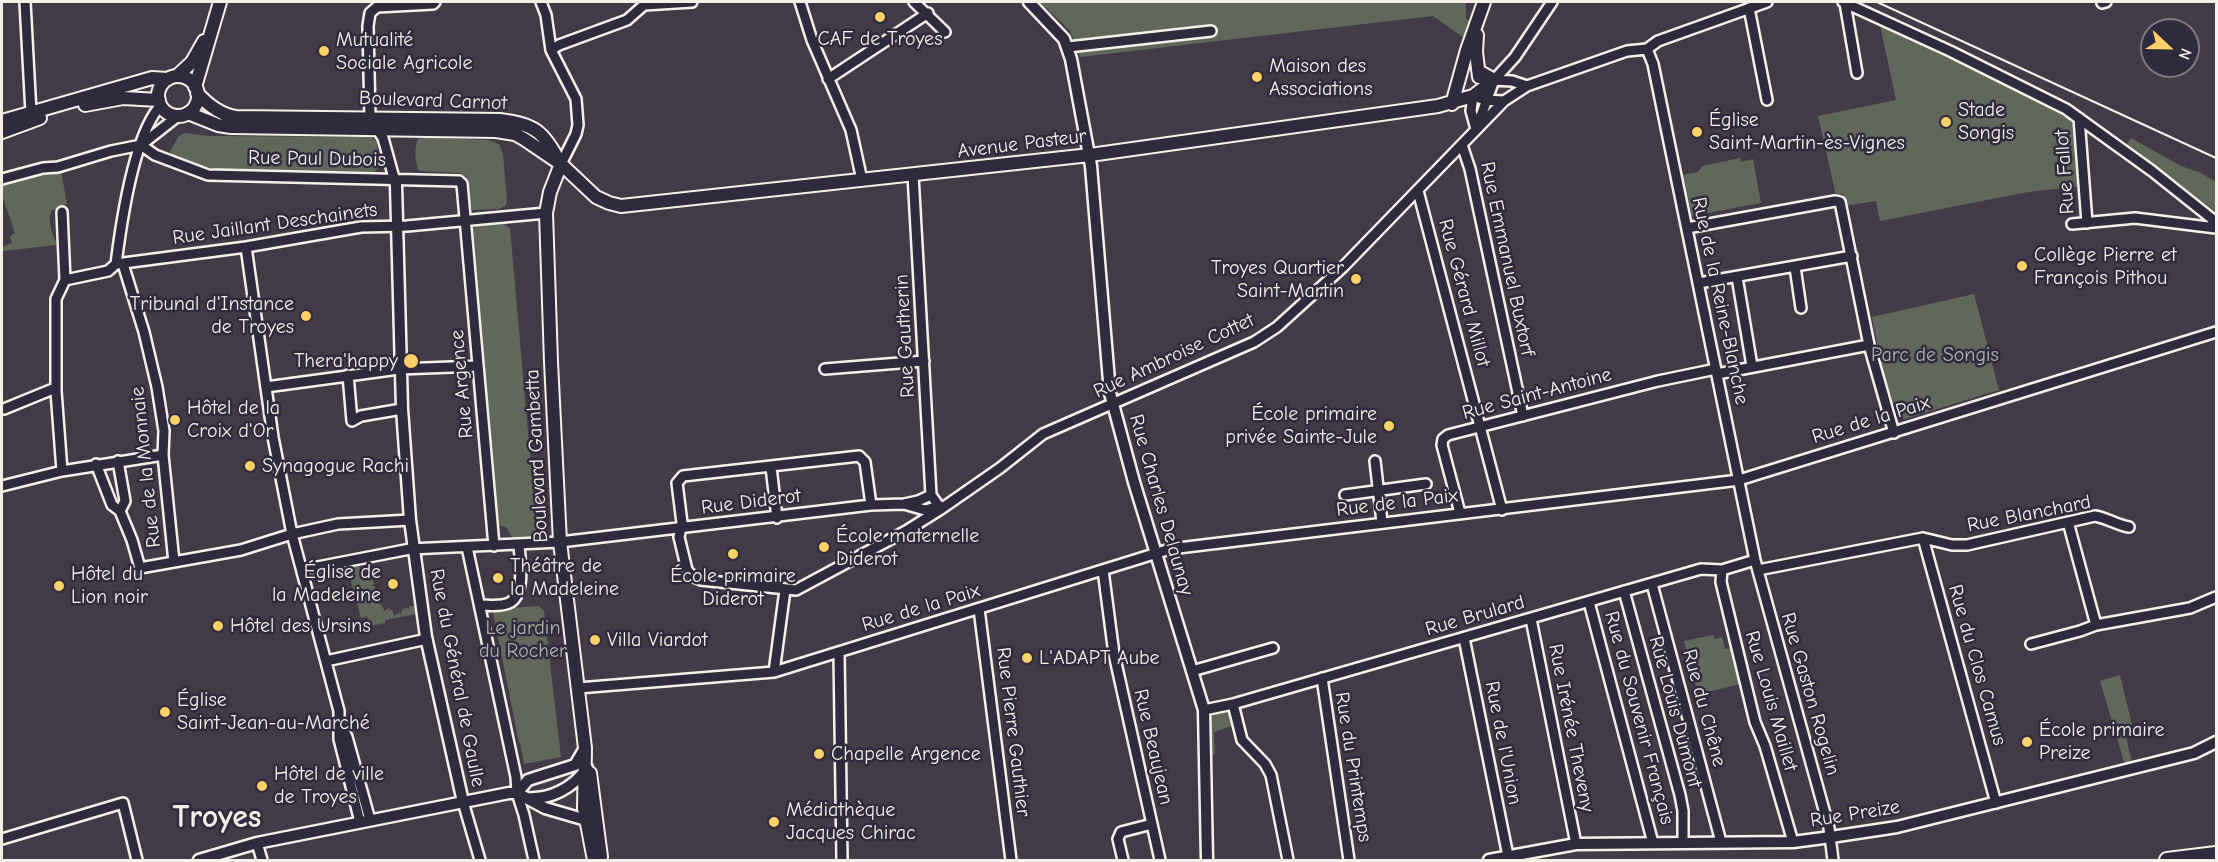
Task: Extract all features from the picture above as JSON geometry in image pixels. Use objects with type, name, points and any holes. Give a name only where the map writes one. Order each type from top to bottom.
[{"type":"main road","points":[[2,132],[39,118],[105,100],[123,98],[160,103],[170,114],[183,114],[196,104],[196,90],[220,2]]},
{"type":"main road","points":[[1452,104],[1467,50],[1483,6]]},
{"type":"main road","points":[[1479,98],[1480,72],[1476,41],[1483,6]]},
{"type":"main road","points":[[160,103],[160,88],[192,62],[210,32]]},
{"type":"main road","points":[[1464,64],[1467,84],[1479,98]]},
{"type":"main road","points":[[1480,72],[1494,80]]},
{"type":"main road","points":[[2,121],[152,78],[188,79],[196,90]]},
{"type":"main road","name":"Avenue Pasteur","points":[[596,197],[621,206],[1089,155],[1452,104],[1479,98],[1494,80]]},
{"type":"main road","name":"Boulevard Carnot","points":[[196,90],[227,116],[370,118],[515,135],[561,164],[596,197]]},
{"type":"main road","name":"Boulevard Carnot","points":[[183,114],[231,127],[377,129],[411,124]]},
{"type":"main road","name":"Boulevard Gambetta","points":[[561,164],[550,192],[546,213],[549,250],[551,371],[560,542],[585,748],[583,777],[586,820],[594,861]]},
{"type":"main road","name":"Boulevard Gambetta","points":[[583,777],[594,808],[602,861]]},
{"type":"main road","points":[[2167,861],[2217,854]]},
{"type":"street","points":[[25,2],[32,113]]},
{"type":"street","points":[[394,178],[383,138],[370,118],[368,29],[370,13],[377,7],[433,4],[435,2]]},
{"type":"street","points":[[541,2],[546,15],[551,50],[576,99],[578,125],[576,134],[561,164]]},
{"type":"street","points":[[551,50],[627,20],[644,5],[692,2]]},
{"type":"street","points":[[800,2],[812,40],[851,130],[862,180]]},
{"type":"street","points":[[914,2],[928,13],[945,32]]},
{"type":"street","points":[[1029,2],[1058,31],[1068,47],[1211,31]]},
{"type":"street","points":[[1494,80],[1515,57],[1552,2]]},
{"type":"street","name":"Rue Ambroise Cottet","points":[[680,529],[679,537],[687,570],[692,576],[700,579],[796,590],[910,528],[999,468],[1043,434],[1254,342],[1277,327],[1343,267],[1504,101],[1527,86],[1627,51],[1647,49],[1658,41],[1767,2]]},
{"type":"street","points":[[1844,2],[1857,73]]},
{"type":"street","points":[[1844,2],[1950,51],[2066,109],[2152,171],[2211,218],[2217,227]]},
{"type":"street","points":[[1749,8],[1767,100]]},
{"type":"street","points":[[828,79],[928,13]]},
{"type":"street","name":"Rue Charles Delaunay","points":[[1068,47],[1089,155],[1098,232],[1110,393],[1204,710],[1207,861]]},
{"type":"street","name":"Rue de la Reine-Blanche","points":[[1647,49],[1653,64],[1756,565]]},
{"type":"street","points":[[1494,80],[1512,81],[1527,86]]},
{"type":"street","points":[[1476,129],[1471,111],[1479,98],[1504,101]]},
{"type":"street","points":[[120,264],[122,216],[141,145],[152,116],[160,103]]},
{"type":"street","points":[[2,179],[141,145],[183,114]]},
{"type":"street","name":"Rue Fallot","points":[[2079,118],[2087,223]]},
{"type":"street","name":"Rue Paul Dubois","points":[[141,145],[155,155],[208,175],[459,181],[462,184],[465,220]]},
{"type":"street","name":"Rue Emmanuel Buxtorf","points":[[1462,145],[1472,181],[1523,416]]},
{"type":"street","name":"Rue Gautherin","points":[[913,175],[931,495],[942,507]]},
{"type":"street","name":"Rue du Général de Gaulle","points":[[394,178],[402,409],[410,520],[427,639],[463,802],[480,861]]},
{"type":"street","name":"Rue Gérard Millot","points":[[1418,190],[1502,510]]},
{"type":"street","points":[[1687,228],[1838,201],[1852,256],[1869,345],[1894,433]]},
{"type":"street","points":[[62,212],[65,280],[56,299],[56,390],[62,471]]},
{"type":"street","name":"Rue Jaillant Deschainets","points":[[65,280],[108,271],[120,264],[246,247],[361,227],[546,213]]},
{"type":"street","name":"Rue Fallot","points":[[2072,224],[2135,218],[2217,227]]},
{"type":"street","name":"Rue Argence","points":[[465,220],[494,546]]},
{"type":"street","points":[[246,247],[273,437],[292,534],[327,661],[340,723],[347,737],[365,821]]},
{"type":"street","points":[[1699,283],[1852,256]]},
{"type":"street","name":"Rue de la Monnaie","points":[[120,264],[144,332],[157,387],[164,431],[163,455],[174,562]]},
{"type":"street","points":[[1794,267],[1802,308]]},
{"type":"street","points":[[1737,276],[1752,366]]},
{"type":"street","name":"Rue de la Paix","points":[[578,688],[774,672],[1170,549],[1739,480],[2217,332]]},
{"type":"street","name":"Rue Saint-Antoine","points":[[1460,513],[1442,445],[1443,439],[1448,435],[1658,381],[1869,345]]},
{"type":"street","points":[[825,369],[924,361]]},
{"type":"street","points":[[266,387],[401,369],[478,366]]},
{"type":"street","points":[[348,375],[352,421],[361,416],[402,409]]},
{"type":"street","points":[[2,410],[56,390]]},
{"type":"street","points":[[2,486],[62,471],[118,465],[163,455]]},
{"type":"street","points":[[680,529],[682,523],[677,483],[679,478],[859,456],[864,459],[871,505]]},
{"type":"street","points":[[1375,461],[1382,522]]},
{"type":"street","points":[[118,465],[125,501],[120,511]]},
{"type":"street","points":[[771,467],[777,518]]},
{"type":"street","points":[[98,468],[112,505],[120,511],[140,568],[242,550],[292,534],[338,524],[410,520]]},
{"type":"street","points":[[1345,495],[1426,484]]},
{"type":"street","points":[[910,528],[912,516],[904,504],[931,495]]},
{"type":"street","name":"Rue Diderot","points":[[302,570],[414,549],[560,542],[777,518],[871,505],[904,504],[919,509],[942,507]]},
{"type":"street","name":"Rue Blanchard","points":[[1756,565],[1923,538],[1952,545],[1967,545],[2068,522],[2103,517],[2116,525],[2129,527]]},
{"type":"street","points":[[2068,522],[2096,625]]},
{"type":"street","name":"Rue du Clos Camus","points":[[1923,538],[1996,803]]},
{"type":"street","points":[[481,605],[512,602],[520,583],[519,545]]},
{"type":"street","points":[[467,547],[534,861]]},
{"type":"street","name":"Rue Brulard","points":[[1204,710],[1233,704],[1701,569],[1722,570],[1756,565]]},
{"type":"street","name":"Rue Gaston Rogelin","points":[[1756,565],[1831,837],[1833,861]]},
{"type":"street","name":"Rue Beaujean","points":[[1103,570],[1114,654],[1160,861]]},
{"type":"street","name":"Rue Louis Maillet","points":[[1722,570],[1721,582],[1755,722],[1765,746],[1793,842]]},
{"type":"street","name":"Rue du Chêne","points":[[1652,584],[1721,842]]},
{"type":"street","points":[[774,672],[785,590]]},
{"type":"street","name":"Rue Louis Dumont","points":[[1624,591],[1680,795],[1683,811],[1683,843]]},
{"type":"street","points":[[2031,644],[2096,625],[2154,613],[2177,611],[2217,597]]},
{"type":"street","name":"Rue du Souvenir Français","points":[[1589,602],[1653,843]]},
{"type":"street","name":"Rue Pierre Gauthier","points":[[979,609],[1011,861]]},
{"type":"street","name":"Rue Irénée Theveny","points":[[1531,619],[1576,844]]},
{"type":"street","name":"Rue de l'Union","points":[[1464,638],[1508,856]]},
{"type":"street","points":[[327,661],[427,639]]},
{"type":"street","points":[[1192,671],[1273,648]]},
{"type":"street","points":[[839,653],[842,861]]},
{"type":"street","name":"Rue du Printemps","points":[[1322,678],[1349,861]]},
{"type":"street","points":[[1233,704],[1242,740],[1265,764],[1274,783],[1288,861]]},
{"type":"street","name":"Rue Preize","points":[[1490,861],[1576,844],[1793,842],[1898,827],[2194,753],[2217,742]]},
{"type":"street","points":[[521,795],[528,780],[575,765],[585,748]]},
{"type":"street","points":[[556,771],[583,777]]},
{"type":"street","points":[[199,861],[257,843],[463,802],[521,795],[537,799],[550,796],[583,777]]},
{"type":"street","points":[[583,777],[594,808]]},
{"type":"street","points":[[521,795],[545,808],[586,820]]},
{"type":"street","points":[[2,839],[123,802],[137,861]]},
{"type":"street","points":[[1123,861],[1118,839],[1121,832],[1152,824]]},
{"type":"street","points":[[257,843],[262,861]]},
{"type":"green space","points":[[1040,2],[1466,2],[1466,19],[1472,22],[1467,40],[1433,16],[1080,57],[1070,31]]},
{"type":"green space","name":"Stade Songis","points":[[1880,25],[1986,75],[2069,119],[2077,129],[2082,186],[2028,192],[1880,221],[1876,201],[1845,206],[1843,194],[1836,195],[1818,116],[1896,100]]},
{"type":"green space","points":[[185,133],[209,136],[371,137],[377,142],[378,168],[376,171],[369,172],[217,169],[199,166],[171,155],[170,151],[179,136]]},
{"type":"green space","points":[[423,137],[488,140],[499,144],[503,154],[507,202],[505,206],[498,209],[472,210],[466,176],[459,173],[419,171],[416,146],[418,139]]},
{"type":"green space","points":[[2131,138],[2181,166],[2199,172],[2216,182],[2216,212],[2127,144]]},
{"type":"green space","points":[[1740,158],[1741,162],[1753,159],[1761,203],[1692,216],[1683,175],[1698,172],[1702,166]]},
{"type":"green space","points":[[51,163],[55,173],[61,171],[67,204],[63,205],[63,208],[52,210],[50,214],[51,227],[57,245],[2,251],[2,247],[12,243],[10,236],[15,233],[2,195],[2,175]]},
{"type":"green space","points":[[504,224],[510,228],[537,534],[535,538],[513,539],[506,527],[496,525],[472,229],[477,226]]},
{"type":"green space","name":"Parc de Songis","points":[[1974,294],[1999,390],[1905,419],[1898,417],[1882,368],[1872,317]]},
{"type":"green space","points":[[358,561],[361,575],[371,573],[374,584],[371,586],[375,586],[375,599],[380,599],[380,603],[377,604],[381,604],[383,612],[390,607],[389,611],[392,609],[394,616],[400,612],[401,615],[403,608],[405,611],[404,607],[409,609],[409,606],[414,606],[416,614],[385,620],[385,623],[370,626],[367,616],[361,618],[346,563]]},
{"type":"green space","name":"Le jardin du Rocher","points":[[539,606],[544,611],[561,757],[524,764],[520,743],[525,742],[519,743],[493,612],[498,609]]},
{"type":"green space","points":[[1713,635],[1715,639],[1722,637],[1725,649],[1732,648],[1741,684],[1698,694],[1684,641]]},
{"type":"green space","points":[[2120,675],[2132,725],[2124,728],[2132,763],[2125,765],[2100,681]]},
{"type":"green space","points":[[1228,711],[1234,725],[1214,732],[1215,754],[1211,756],[1209,722],[1211,716]]},
{"type":"railway","points":[[1877,2],[2216,158]]},
{"type":"place","name":"CAF de Troyes","points":[[880,17]]},
{"type":"place","name":"Mutualité Sociale Agricole","points":[[324,51]]},
{"type":"place","name":"Maison des Associations","points":[[1257,77]]},
{"type":"place","name":"Stade Songis","points":[[1946,122]]},
{"type":"place","name":"Église Saint-Martin-ès-Vignes","points":[[1697,132]]},
{"type":"place","name":"Collège Pierre et François Pithou","points":[[2022,266]]},
{"type":"place","name":"Troyes Quartier Saint-Martin","points":[[1356,279]]},
{"type":"place","name":"Tribunal d'Instance de Troyes","points":[[306,316]]},
{"type":"place","name":"Thera'happy","points":[[411,361]]},
{"type":"place","name":"Hôtel de la Croix d'Or","points":[[175,420]]},
{"type":"place","name":"École primaire privée Sainte-Jule","points":[[1389,426]]},
{"type":"place","name":"Synagogue Rachi","points":[[250,466]]},
{"type":"place","name":"École maternelle Diderot","points":[[824,547]]},
{"type":"place","name":"École primaire Diderot","points":[[733,554]]},
{"type":"place","name":"Théâtre de la Madeleine","points":[[498,578]]},
{"type":"place","name":"Église de la Madeleine","points":[[393,584]]},
{"type":"place","name":"Hôtel du Lion noir","points":[[59,586]]},
{"type":"place","name":"Hôtel des Ursins","points":[[218,626]]},
{"type":"place","name":"Villa Viardot","points":[[595,640]]},
{"type":"place","name":"L'ADAPT Aube","points":[[1027,658]]},
{"type":"place","name":"Église Saint-Jean-au-Marché","points":[[165,712]]},
{"type":"place","name":"École primaire Preize","points":[[2027,742]]},
{"type":"place","name":"Chapelle Argence","points":[[819,754]]},
{"type":"place","name":"Hôtel de ville de Troyes","points":[[262,786]]},
{"type":"place","name":"Médiathèque Jacques Chirac","points":[[774,822]]},
{"type":"district","name":"Troyes","points":[[217,818]]}]
